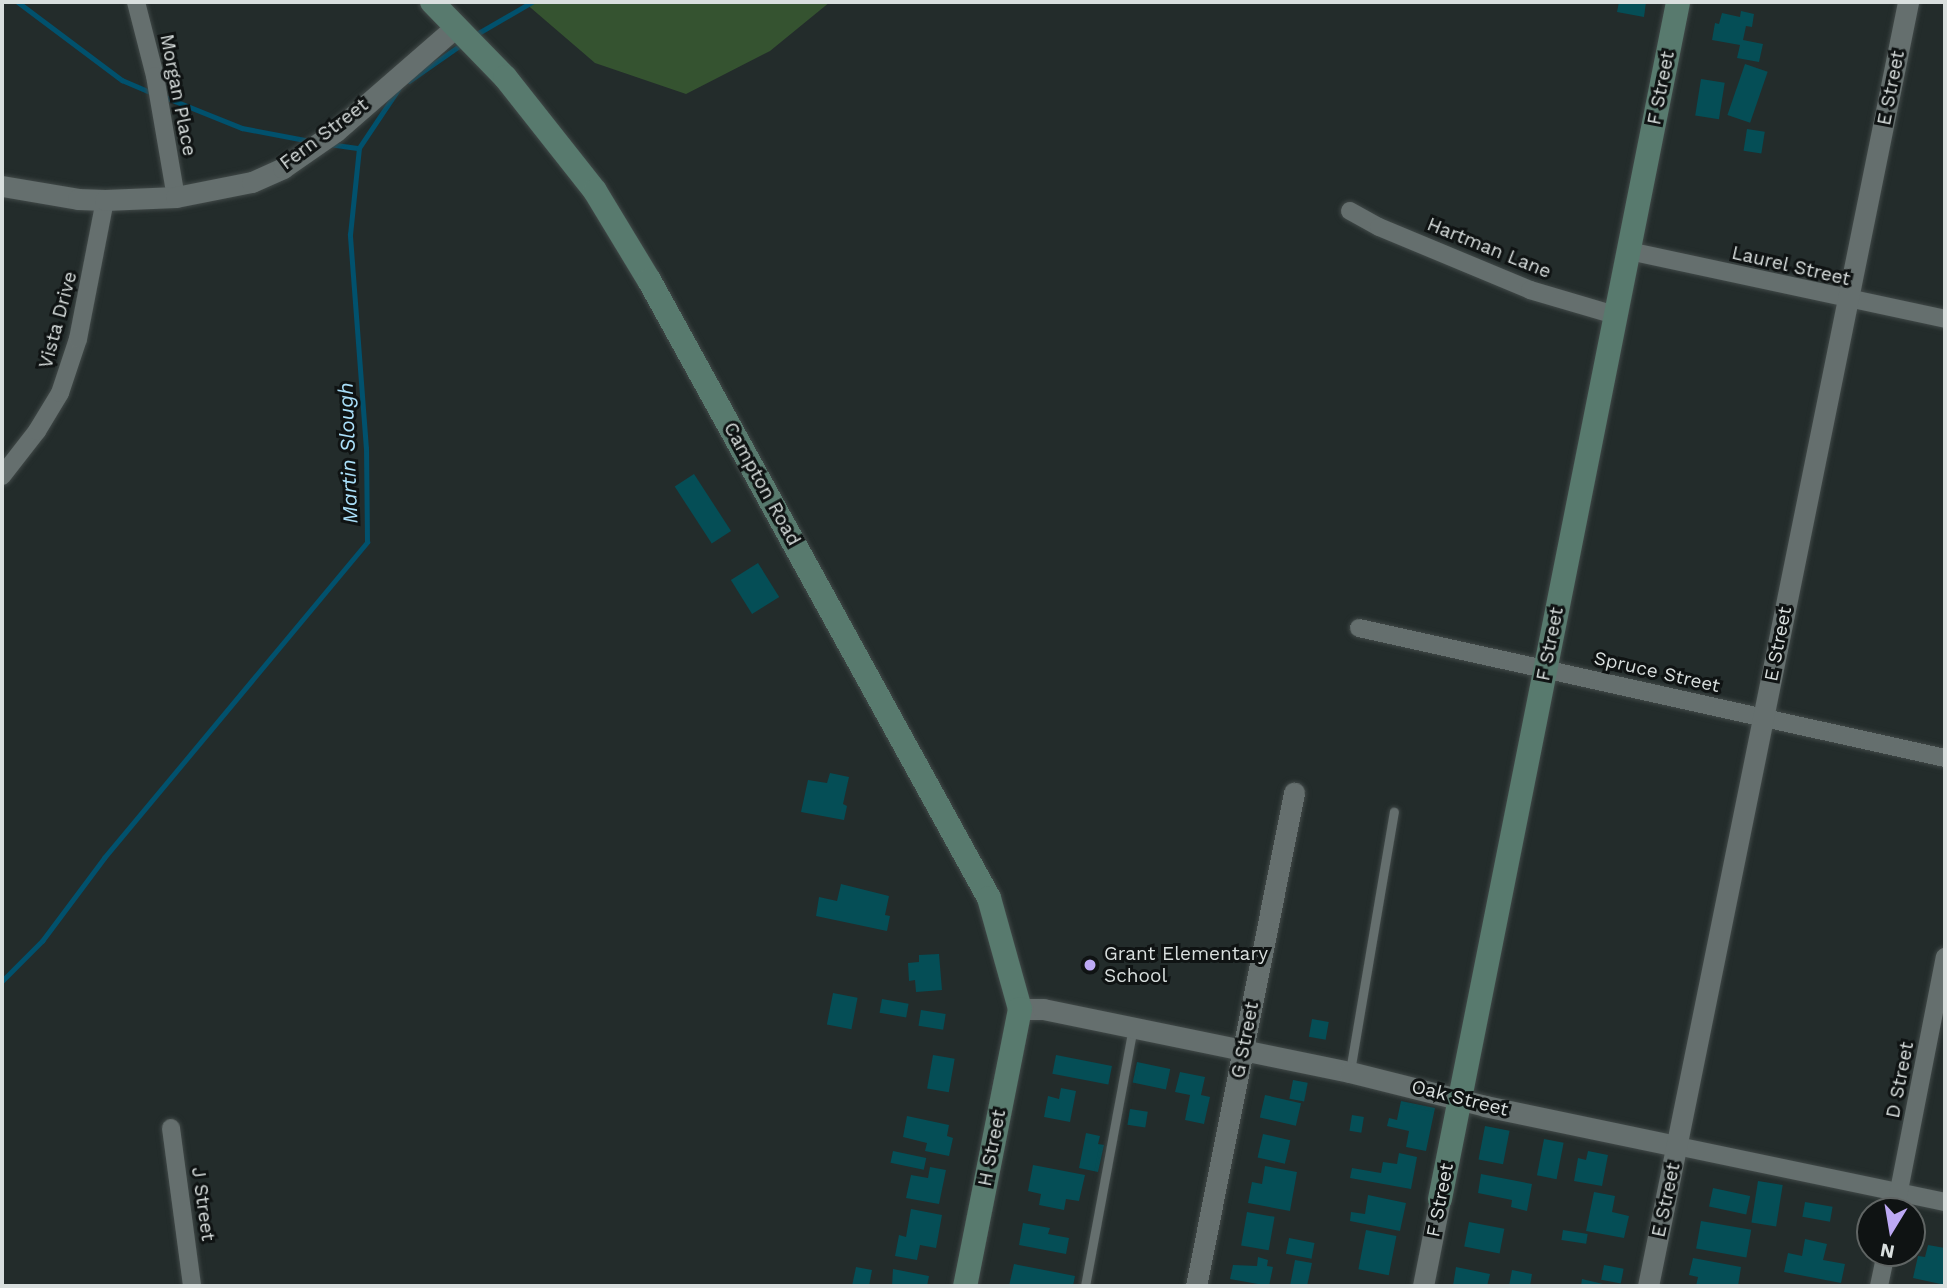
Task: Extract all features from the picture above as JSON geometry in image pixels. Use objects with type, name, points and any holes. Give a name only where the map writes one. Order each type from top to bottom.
[{"type":"main road","name":"Campton Road","points":[[432,2],[505,77],[574,162],[649,280],[981,880],[999,926],[1020,1009]]},
{"type":"main road","name":"F Street","points":[[1440,1199],[1678,2]]},
{"type":"main road","name":"H Street","points":[[965,1286],[1020,1009]]},
{"type":"street","name":"Morgan Place","points":[[136,2],[155,76],[176,197]]},
{"type":"street","name":"E Street","points":[[1648,1286],[1908,2]]},
{"type":"street","name":"Fern Street","points":[[2,186],[78,199],[105,200],[176,197],[252,182],[283,168],[336,131],[457,26]]},
{"type":"street","name":"Vista Drive","points":[[2,476],[37,431],[60,393],[79,339],[105,200]]},
{"type":"street","name":"Hartman Lane","points":[[1350,211],[1379,227],[1530,290],[1615,314]]},
{"type":"street","name":"Laurel Street","points":[[1629,251],[1945,319]]},
{"type":"street","name":"Spruce Street","points":[[1359,628],[1945,758]]},
{"type":"street","name":"G Street","points":[[1196,1286],[1294,793]]},
{"type":"street","name":"D Street","points":[[1898,1197],[1945,957]]},
{"type":"street","name":"Oak Street","points":[[1020,1009],[1043,1009],[1350,1072],[1677,1146],[1877,1197]]},
{"type":"street","name":"J Street","points":[[171,1128],[192,1286]]},
{"type":"street","name":"F Street","points":[[1423,1286],[1440,1199]]},
{"type":"street","name":"Oak Street","points":[[1926,1202],[1945,1202]]},
{"type":"street","points":[[1879,1286],[1883,1267]]},
{"type":"lane","points":[[1350,1072],[1394,812]]},
{"type":"lane","points":[[1085,1286],[1133,1028]]},
{"type":"green space","points":[[524,2],[830,2],[770,51],[686,94],[595,63]]},
{"type":"building","points":[[1619,2],[1646,2],[1644,17],[1617,12]]},
{"type":"building","points":[[1741,11],[1754,14],[1752,27],[1746,26],[1743,40],[1763,44],[1759,62],[1737,58],[1740,45],[1712,40],[1715,23],[1719,24],[1722,13],[1740,17]]},
{"type":"building","points":[[1745,64],[1768,72],[1750,123],[1727,115]]},
{"type":"building","points":[[1701,79],[1725,83],[1719,119],[1695,116]]},
{"type":"building","points":[[1747,129],[1765,132],[1761,154],[1744,151]]},
{"type":"building","points":[[694,474],[731,531],[712,544],[675,487]]},
{"type":"building","points":[[758,563],[779,597],[752,614],[731,580]]},
{"type":"building","points":[[830,773],[849,777],[843,804],[847,806],[844,820],[801,812],[808,780],[827,783]]},
{"type":"building","points":[[841,884],[889,896],[885,915],[890,916],[887,931],[816,916],[819,897],[837,901]]},
{"type":"building","points":[[939,954],[942,990],[916,992],[915,980],[909,981],[908,963],[919,962],[919,955]]},
{"type":"building","points":[[833,993],[858,998],[851,1029],[827,1024]]},
{"type":"building","points":[[882,999],[909,1004],[906,1017],[880,1013]]},
{"type":"building","points":[[921,1010],[946,1014],[943,1030],[918,1026]]},
{"type":"building","points":[[1312,1019],[1329,1022],[1326,1040],[1309,1037]]},
{"type":"building","points":[[933,1055],[955,1059],[949,1092],[927,1088]]},
{"type":"building","points":[[1056,1055],[1112,1066],[1108,1085],[1052,1074]]},
{"type":"building","points":[[1137,1062],[1170,1069],[1166,1090],[1133,1083]]},
{"type":"building","points":[[1180,1072],[1205,1077],[1201,1095],[1210,1097],[1204,1124],[1185,1120],[1190,1095],[1175,1092]]},
{"type":"building","points":[[1293,1080],[1308,1083],[1304,1102],[1289,1099]]},
{"type":"building","points":[[1061,1088],[1076,1091],[1070,1122],[1044,1117],[1048,1096],[1059,1099]]},
{"type":"building","points":[[1265,1095],[1301,1103],[1296,1126],[1260,1117]]},
{"type":"building","points":[[1401,1101],[1435,1108],[1426,1151],[1406,1147],[1409,1131],[1387,1126],[1389,1118],[1397,1120]]},
{"type":"building","points":[[1130,1109],[1148,1112],[1145,1128],[1127,1125]]},
{"type":"building","points":[[1352,1115],[1364,1117],[1361,1133],[1349,1131]]},
{"type":"building","points":[[907,1116],[949,1125],[947,1136],[953,1138],[949,1156],[925,1151],[927,1143],[903,1137]]},
{"type":"building","points":[[1485,1126],[1510,1131],[1503,1164],[1479,1159]]},
{"type":"building","points":[[1086,1133],[1100,1136],[1098,1144],[1104,1145],[1098,1172],[1079,1168]]},
{"type":"building","points":[[1263,1134],[1290,1140],[1285,1164],[1258,1157]]},
{"type":"building","points":[[1544,1139],[1564,1143],[1557,1179],[1537,1175]]},
{"type":"building","points":[[893,1151],[926,1158],[924,1170],[891,1163]]},
{"type":"building","points":[[1588,1151],[1608,1155],[1602,1186],[1574,1181],[1578,1158],[1586,1160]]},
{"type":"building","points":[[1399,1153],[1417,1157],[1411,1189],[1350,1178],[1352,1168],[1381,1173],[1383,1162],[1397,1164]]},
{"type":"building","points":[[1033,1165],[1085,1175],[1079,1201],[1066,1199],[1064,1210],[1039,1205],[1041,1194],[1028,1191]]},
{"type":"building","points":[[1265,1166],[1297,1172],[1290,1211],[1248,1203],[1252,1182],[1262,1184]]},
{"type":"building","points":[[930,1167],[946,1170],[939,1204],[906,1198],[911,1175],[928,1178]]},
{"type":"building","points":[[1481,1174],[1532,1184],[1527,1211],[1511,1207],[1512,1200],[1478,1193]]},
{"type":"building","points":[[1758,1181],[1783,1185],[1776,1226],[1751,1222]]},
{"type":"building","points":[[1713,1188],[1750,1196],[1746,1214],[1709,1207]]},
{"type":"building","points":[[1594,1192],[1615,1196],[1612,1212],[1629,1216],[1624,1238],[1586,1231]]},
{"type":"building","points":[[1368,1195],[1406,1203],[1400,1231],[1350,1221],[1351,1212],[1365,1214]]},
{"type":"building","points":[[1805,1202],[1833,1207],[1830,1222],[1802,1217]]},
{"type":"building","points":[[911,1209],[942,1215],[936,1248],[920,1245],[917,1260],[895,1256],[899,1235],[906,1237]]},
{"type":"building","points":[[1247,1212],[1275,1217],[1269,1250],[1241,1245]]},
{"type":"building","points":[[1701,1221],[1751,1230],[1746,1257],[1696,1249]]},
{"type":"building","points":[[1469,1222],[1504,1229],[1500,1253],[1464,1247]]},
{"type":"building","points":[[1023,1223],[1050,1228],[1048,1234],[1069,1238],[1066,1254],[1019,1245]]},
{"type":"building","points":[[1366,1230],[1396,1236],[1389,1275],[1358,1269]]},
{"type":"building","points":[[1563,1230],[1588,1234],[1586,1244],[1561,1240]]},
{"type":"building","points":[[1289,1238],[1315,1243],[1311,1259],[1286,1254]]},
{"type":"building","points":[[1805,1239],[1827,1244],[1823,1260],[1845,1264],[1841,1283],[1784,1272],[1788,1253],[1802,1256]]},
{"type":"building","points":[[1928,1245],[1945,1248],[1945,1285],[1913,1278],[1916,1267],[1926,1267]]},
{"type":"building","points":[[1258,1257],[1268,1260],[1267,1266],[1273,1267],[1269,1286],[1230,1279],[1233,1265],[1257,1266]]},
{"type":"building","points":[[1693,1258],[1741,1267],[1738,1286],[1696,1286],[1698,1277],[1689,1275]]},
{"type":"building","points":[[1295,1260],[1312,1263],[1307,1286],[1290,1286]]},
{"type":"building","points":[[1014,1264],[1075,1276],[1073,1286],[1009,1286]]},
{"type":"building","points":[[1604,1265],[1624,1269],[1621,1284],[1601,1280]]},
{"type":"building","points":[[856,1267],[872,1270],[869,1286],[852,1286]]},
{"type":"building","points":[[1456,1267],[1490,1274],[1487,1286],[1453,1286]]},
{"type":"building","points":[[893,1269],[929,1276],[927,1286],[892,1286]]},
{"type":"building","points":[[1512,1270],[1532,1274],[1530,1286],[1509,1286]]},
{"type":"building","points":[[1582,1279],[1603,1284],[1603,1286],[1581,1286]]},
{"type":"waterway","points":[[18,2],[122,80],[153,93]]},
{"type":"waterway","name":"Martin Slough","points":[[475,35],[532,2]]},
{"type":"waterway","name":"Martin Slough","points":[[409,81],[462,44]]},
{"type":"waterway","name":"Martin Slough","points":[[2,981],[42,941],[104,858],[367,542],[366,449],[350,235],[359,148],[399,88]]},
{"type":"waterway","points":[[165,97],[242,128],[310,141]]},
{"type":"waterway","points":[[329,144],[359,148]]},
{"type":"place","name":"Grant Elementary School","points":[[1090,965]]}]
